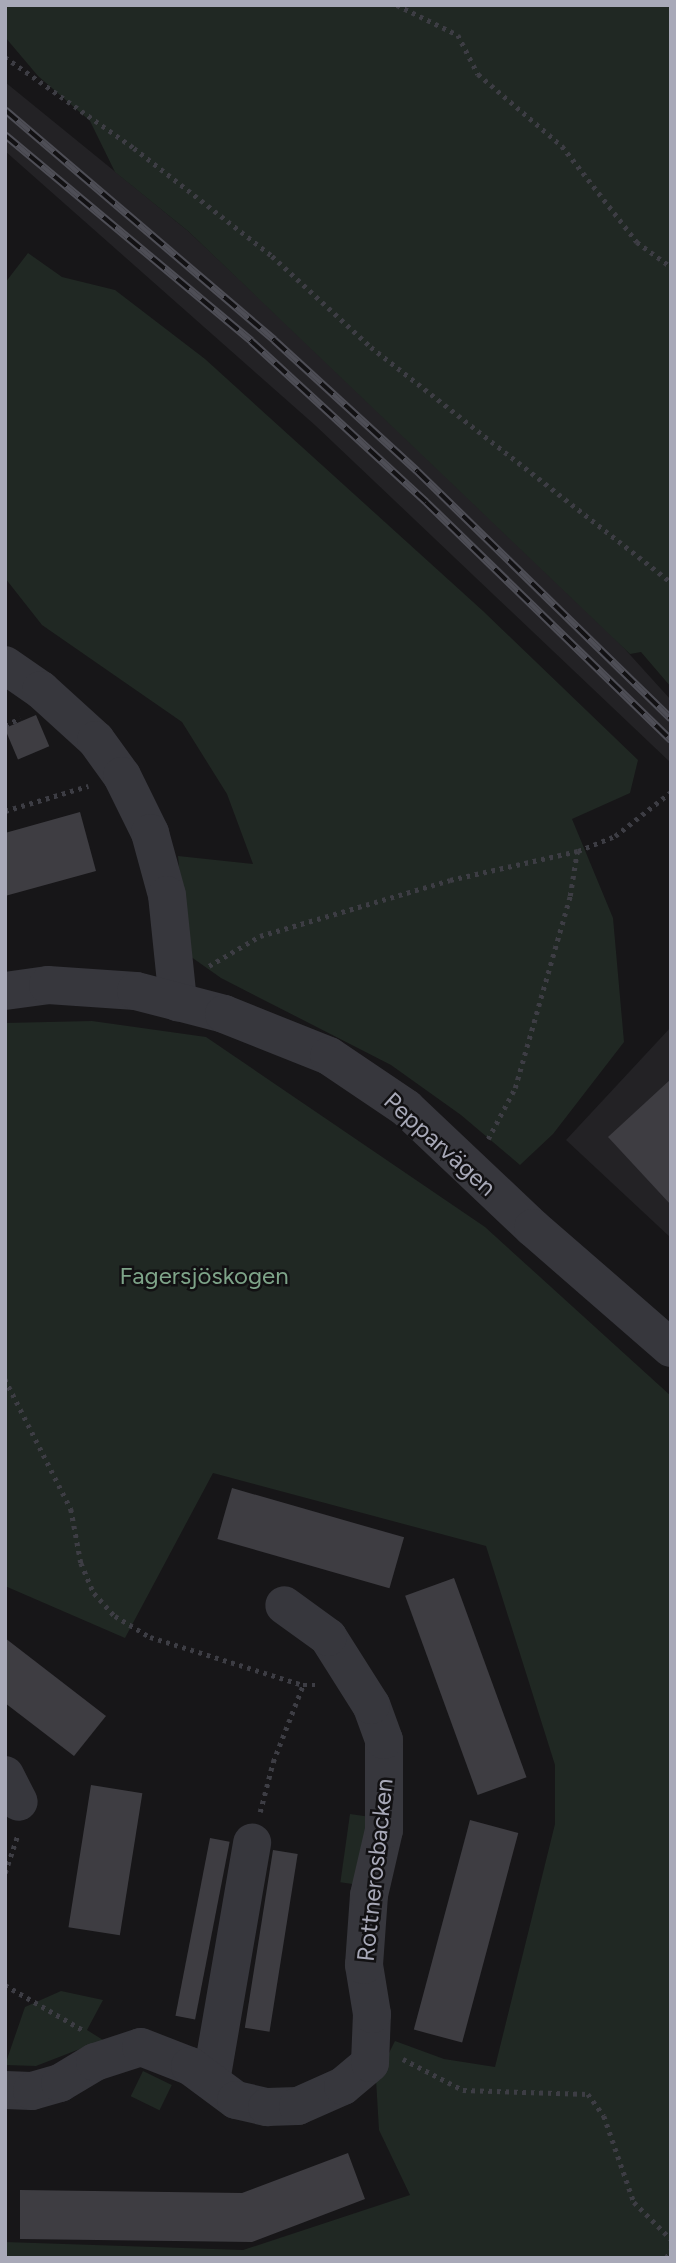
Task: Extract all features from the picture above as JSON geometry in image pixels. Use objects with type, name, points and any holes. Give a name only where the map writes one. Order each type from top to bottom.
[{"type":"street","points":[[5,665],[41,690],[96,740],[122,776],[150,834],[167,895],[178,1002]]},
{"type":"street","name":"Pepparvägen","points":[[5,991],[48,985],[136,991],[224,1014],[329,1056],[406,1108],[468,1167],[671,1348]]},
{"type":"street","name":"Rottnerosbacken","points":[[5,2090],[32,2091],[60,2083],[118,2054],[141,2047],[190,2066],[236,2100],[267,2107],[298,2106],[343,2086],[370,2063],[373,2040],[364,1965],[369,1895],[384,1830],[387,1787],[384,1740],[370,1705],[328,1637],[284,1605]]},
{"type":"street","points":[[211,2081],[252,1843]]},
{"type":"path","points":[[397,5],[458,36],[478,74],[562,146],[637,242],[671,267]]},
{"type":"path","points":[[5,57],[134,148],[272,256],[371,347],[671,582]]},
{"type":"path","points":[[5,811],[122,776]]},
{"type":"path","points":[[178,1002],[191,982],[216,960],[260,936],[450,880],[578,851],[615,836],[671,792]]},
{"type":"path","points":[[468,1167],[496,1127],[515,1088],[570,896],[578,851]]},
{"type":"path","points":[[5,1378],[71,1509],[81,1563],[94,1592],[115,1616],[150,1637],[303,1685],[355,1684]]},
{"type":"path","points":[[252,1843],[273,1762],[303,1685]]},
{"type":"path","points":[[5,1985],[118,2054]]},
{"type":"path","points":[[373,2040],[463,2090],[588,2094],[604,2116],[634,2202],[671,2239]]},
{"type":"path","points":[[666,2258],[671,2250]]},
{"type":"shaded area","points":[[5,82],[188,231],[594,615],[671,700],[671,763],[316,426],[5,151]]},
{"type":"shaded area","points":[[671,1027],[671,1238],[566,1140]]},
{"type":"green space","points":[[5,5],[671,5],[671,687],[641,652],[630,654],[188,231],[115,172],[90,121],[38,76],[5,37]]},
{"type":"green space","points":[[28,253],[62,277],[115,290],[205,359],[483,611],[638,760],[630,793],[572,819],[613,918],[624,1042],[553,1134],[520,1165],[461,1115],[391,1065],[221,978],[187,954],[178,856],[253,864],[227,794],[182,722],[42,625],[5,578],[5,283]]},
{"type":"green space","name":"Fagersjöskogen","points":[[92,1021],[206,1037],[485,1227],[671,1396],[671,2258],[5,2258],[5,2242],[243,2250],[410,2195],[379,2130],[376,2079],[395,2041],[444,2059],[495,2067],[555,1824],[555,1765],[486,1546],[213,1473],[125,1638],[5,1586],[5,1023]]},
{"type":"green space","points":[[350,1814],[378,1818],[368,1886],[340,1882]]},
{"type":"green space","points":[[61,1991],[103,2000],[87,2030],[103,2040],[36,2066],[5,2065],[25,2007]]},
{"type":"green space","points":[[143,2071],[172,2085],[159,2110],[131,2096]]},
{"type":"building","points":[[36,715],[49,746],[18,760],[5,728]]},
{"type":"building","points":[[80,812],[96,871],[5,896],[5,833]]},
{"type":"building","points":[[671,1079],[671,1205],[608,1137]]},
{"type":"building","points":[[232,1488],[404,1537],[389,1588],[217,1539]]},
{"type":"building","points":[[454,1578],[527,1777],[478,1795],[405,1596]]},
{"type":"building","points":[[5,1638],[106,1716],[74,1756],[5,1703]]},
{"type":"building","points":[[91,1785],[142,1793],[120,1935],[68,1927]]},
{"type":"building","points":[[470,1820],[518,1833],[462,2043],[414,2030]]},
{"type":"building","points":[[210,1838],[230,1842],[195,2019],[175,2016]]},
{"type":"building","points":[[273,1850],[298,1854],[270,2032],[245,2028]]},
{"type":"building","points":[[348,2153],[365,2199],[252,2242],[20,2239],[20,2190],[242,2193]]},
{"type":"railway","points":[[5,110],[274,340],[417,471],[671,719]]},
{"type":"railway","points":[[5,135],[251,341],[426,502],[671,740]]}]
